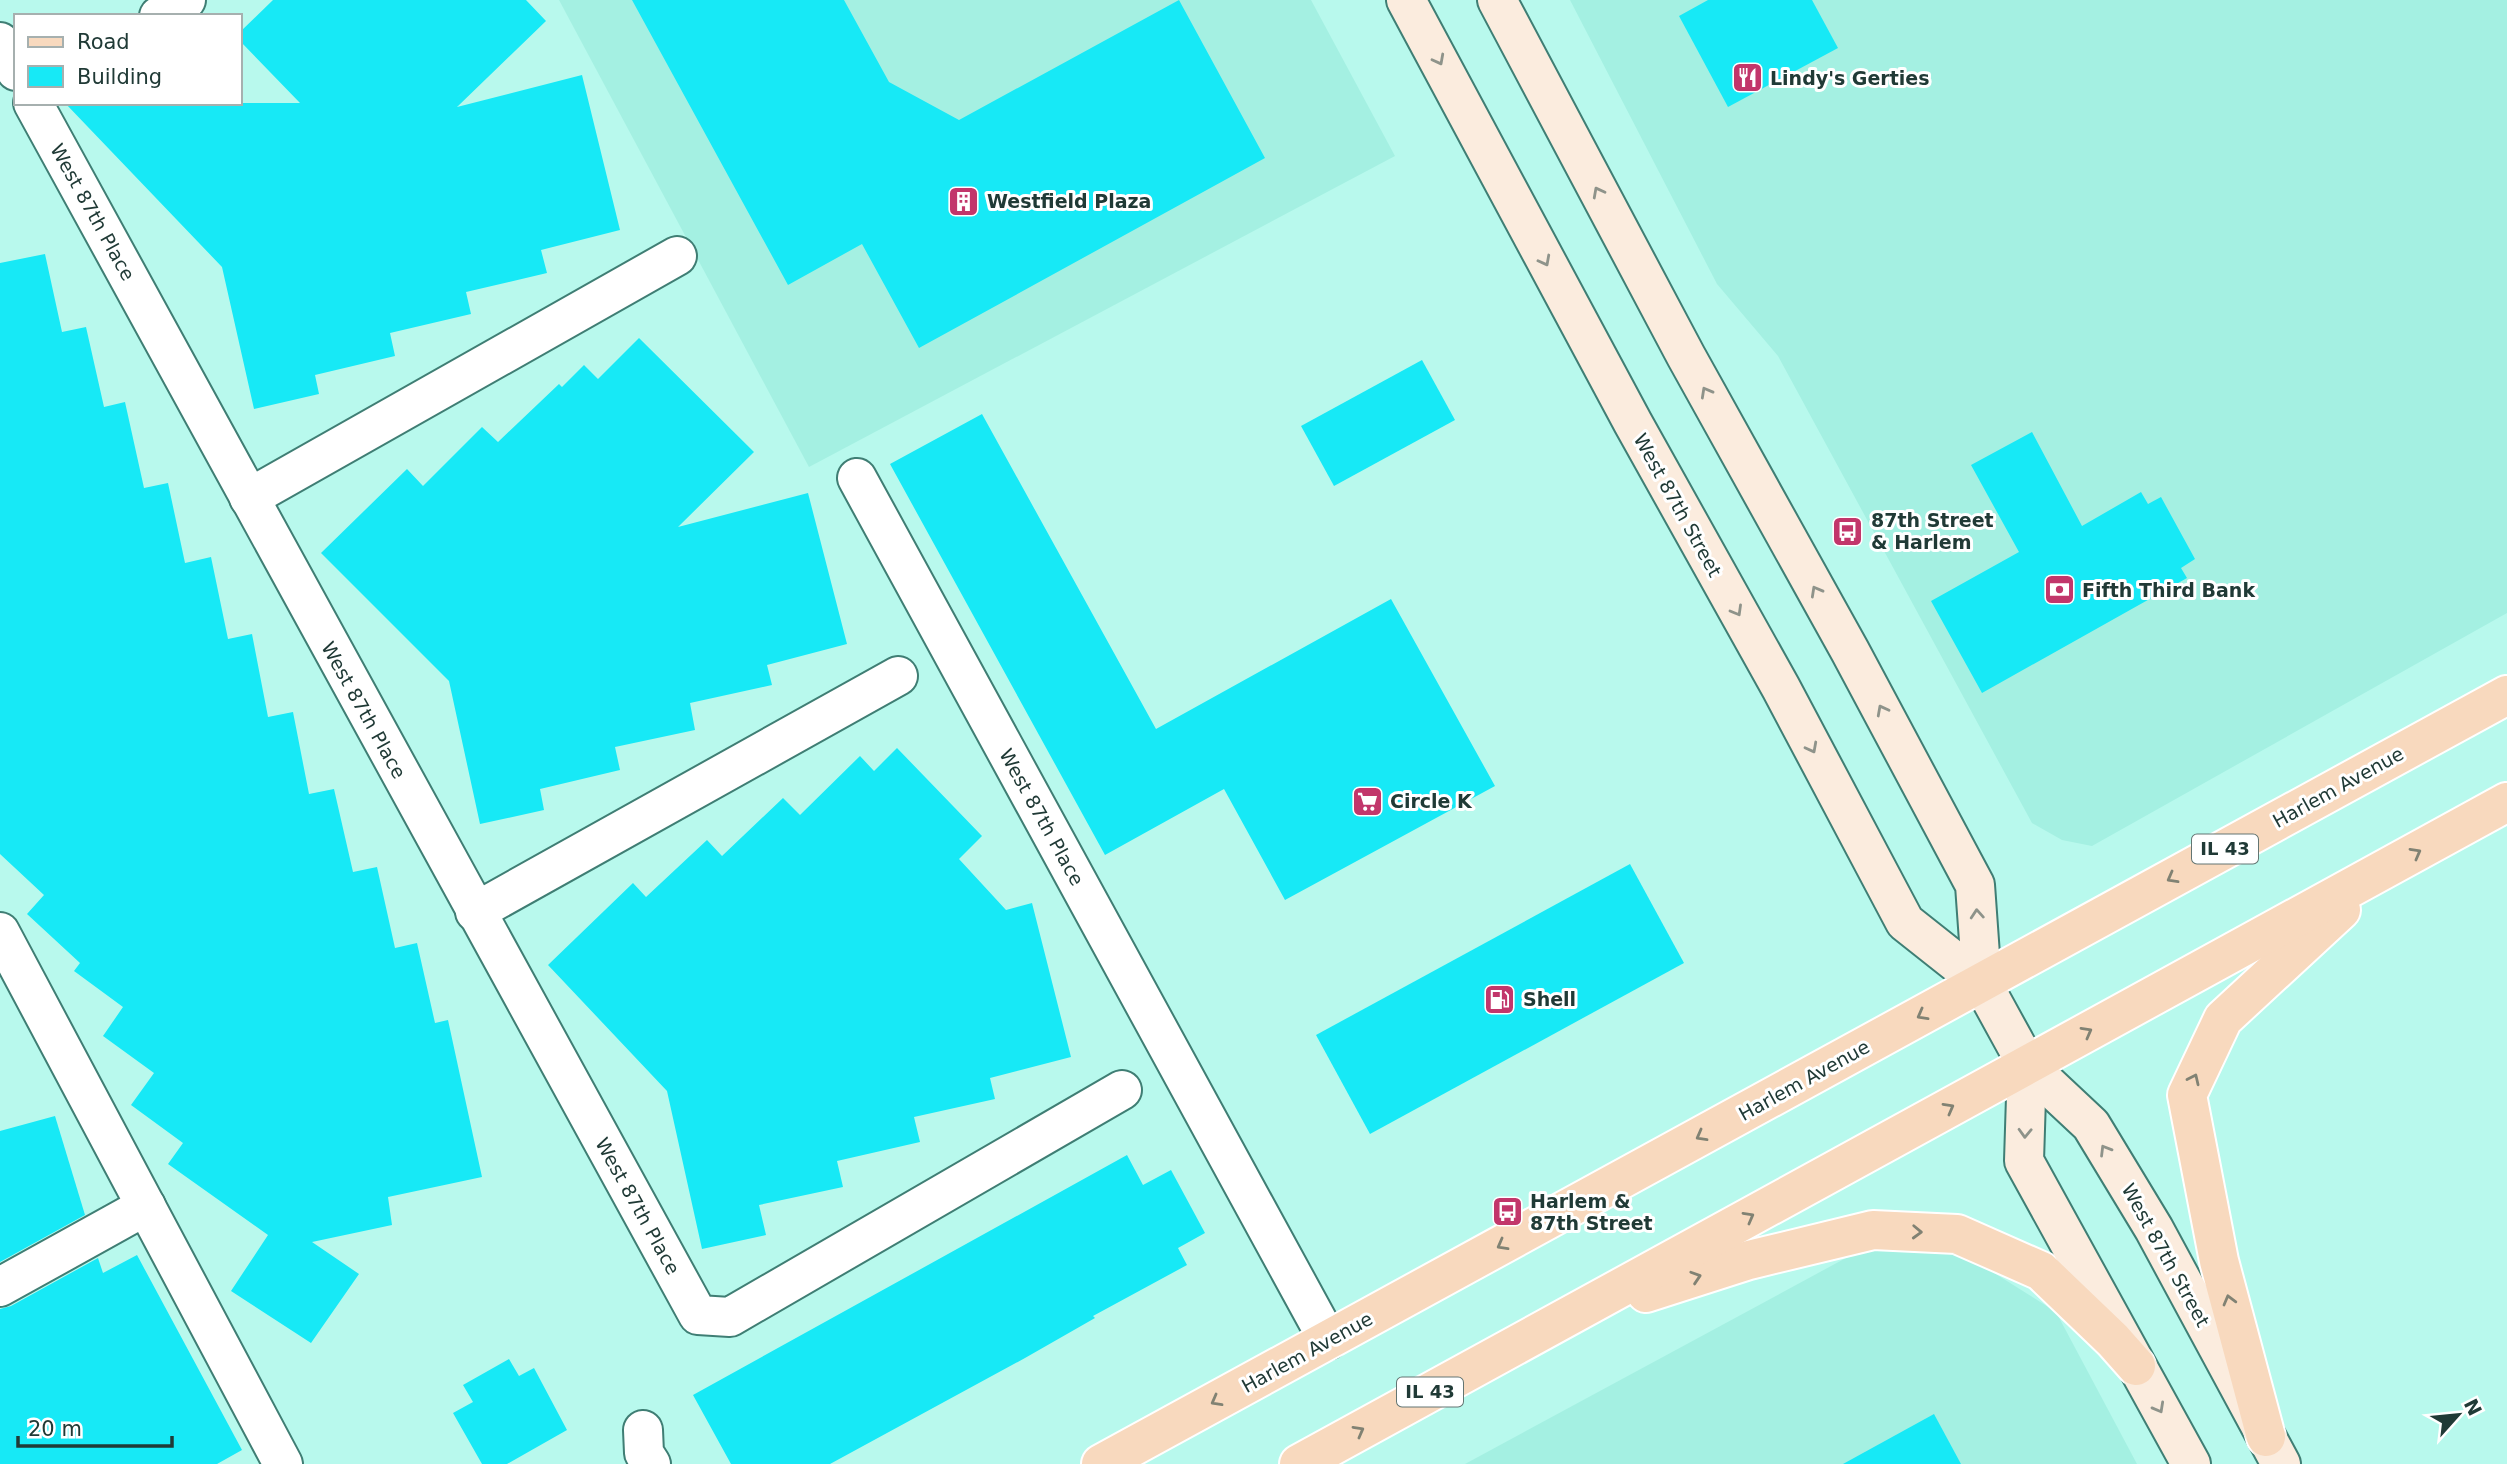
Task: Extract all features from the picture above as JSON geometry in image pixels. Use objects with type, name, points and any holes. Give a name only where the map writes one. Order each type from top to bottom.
[{"type":"main road","name":"West 87th Street","points":[[1406,0],[1633,423],[1781,688],[1905,922],[1982,983],[2027,1065],[2091,1125],[2154,1229],[2274,1451]]},
{"type":"main road","name":"West 87th Street","points":[[1497,0],[1673,332],[1850,651],[1975,885],[1982,983]]},
{"type":"main road","name":"Harlem Avenue","points":[[1101,1464],[2507,695]]},
{"type":"main road","name":"IL 43","points":[[1299,1464],[2507,802]]},
{"type":"main road","points":[[2274,1451],[2219,1261],[2187,1095],[2223,1018],[2382,871]]},
{"type":"main road","points":[[2027,1065],[2024,1161],[2190,1464]]},
{"type":"main road","points":[[1561,1321],[1749,1260],[1873,1230],[1957,1234],[2041,1271],[2113,1340],[2136,1366]]},
{"type":"street","points":[[162,14],[186,0]]},
{"type":"street","points":[[0,42],[14,67]]},
{"type":"street","name":"West 87th Place","points":[[34,105],[698,1315],[730,1317],[1122,1090]]},
{"type":"street","points":[[248,498],[677,256]]},
{"type":"street","name":"West 87th Place","points":[[857,478],[1328,1340]]},
{"type":"street","points":[[475,912],[898,676]]},
{"type":"street","points":[[0,932],[12,981],[146,1206],[284,1464]]},
{"type":"street","points":[[0,1287],[146,1206]]},
{"type":"shaded area","name":"Westfield Plaza","points":[[559,0],[1311,0],[1395,156],[809,467]]},
{"type":"shaded area","points":[[1570,0],[2507,0],[2507,613],[2092,846],[2062,840],[2032,823],[1778,356],[1717,284]]},
{"type":"shaded area","points":[[1881,1239],[1972,1259],[2056,1312],[2137,1464],[1465,1464]]},
{"type":"building","points":[[273,0],[526,0],[546,21],[457,107],[582,75],[620,230],[541,250],[547,273],[466,292],[471,314],[390,333],[395,356],[315,375],[319,394],[254,409],[222,267],[67,105],[300,103],[242,43],[242,30]]},
{"type":"building","name":"Westfield Plaza","points":[[632,0],[844,0],[889,82],[959,120],[1179,0],[1265,158],[919,348],[862,244],[788,285]]},
{"type":"building","name":"Lindy's Gerties","points":[[1708,0],[1812,0],[1838,48],[1728,107],[1679,16]]},
{"type":"building","points":[[45,254],[62,332],[86,327],[104,407],[125,402],[144,488],[168,483],[185,563],[211,557],[228,639],[252,634],[268,717],[293,712],[309,794],[334,789],[353,872],[377,867],[395,948],[417,943],[435,1023],[448,1020],[482,1177],[388,1197],[392,1225],[312,1242],[359,1274],[311,1343],[231,1291],[268,1235],[168,1164],[183,1143],[131,1105],[154,1073],[103,1036],[123,1007],[74,971],[80,963],[27,914],[44,895],[0,854],[0,263]]},
{"type":"building","points":[[639,338],[754,452],[678,527],[808,493],[847,644],[767,665],[772,685],[690,703],[695,730],[615,747],[620,770],[540,789],[544,810],[480,824],[449,681],[321,553],[407,469],[423,486],[482,427],[498,442],[559,384],[562,387],[584,365],[598,379]]},
{"type":"building","points":[[1422,360],[1455,420],[1334,486],[1301,426]]},
{"type":"building","points":[[982,414],[1156,729],[1391,599],[1495,786],[1285,900],[1224,789],[1105,855],[890,464]]},
{"type":"building","name":"Fifth Third Bank","points":[[2032,432],[2082,526],[2141,492],[2148,504],[2161,497],[2195,559],[2181,568],[2187,578],[1982,693],[1931,601],[2019,552],[1971,465]]},
{"type":"building","points":[[897,748],[982,836],[959,859],[1006,910],[1032,903],[1071,1057],[990,1078],[995,1099],[914,1117],[920,1142],[837,1161],[843,1187],[759,1205],[766,1235],[702,1249],[667,1091],[548,965],[633,883],[646,897],[707,840],[722,856],[783,798],[800,815],[860,756],[874,771]]},
{"type":"building","name":"Shell","points":[[1630,864],[1684,963],[1370,1134],[1316,1035]]},
{"type":"building","points":[[55,1116],[85,1215],[0,1262],[0,1131]]},
{"type":"building","points":[[1127,1155],[1143,1185],[1171,1170],[1205,1233],[1178,1248],[1187,1265],[1093,1316],[1095,1318],[1025,1358],[830,1464],[731,1464],[693,1395]]},
{"type":"building","points":[[137,1255],[242,1450],[217,1464],[0,1464],[0,1309],[11,1306],[98,1258],[103,1273]]},
{"type":"building","points":[[509,1359],[519,1376],[534,1368],[567,1430],[507,1464],[482,1464],[453,1413],[473,1402],[463,1385]]},
{"type":"building","points":[[1934,1414],[1961,1464],[1843,1464]]},
{"type":"place","name":"Lindy's Gerties","points":[[1747,78]]},
{"type":"place","name":"Westfield Plaza","points":[[964,201]]},
{"type":"place","name":"87th Street & Harlem","points":[[1848,531]]},
{"type":"place","name":"Fifth Third Bank","points":[[2059,590]]},
{"type":"place","name":"Circle K","points":[[1367,801]]},
{"type":"place","name":"Shell","points":[[1500,999]]},
{"type":"place","name":"Harlem & 87th Street","points":[[1507,1212]]}]
